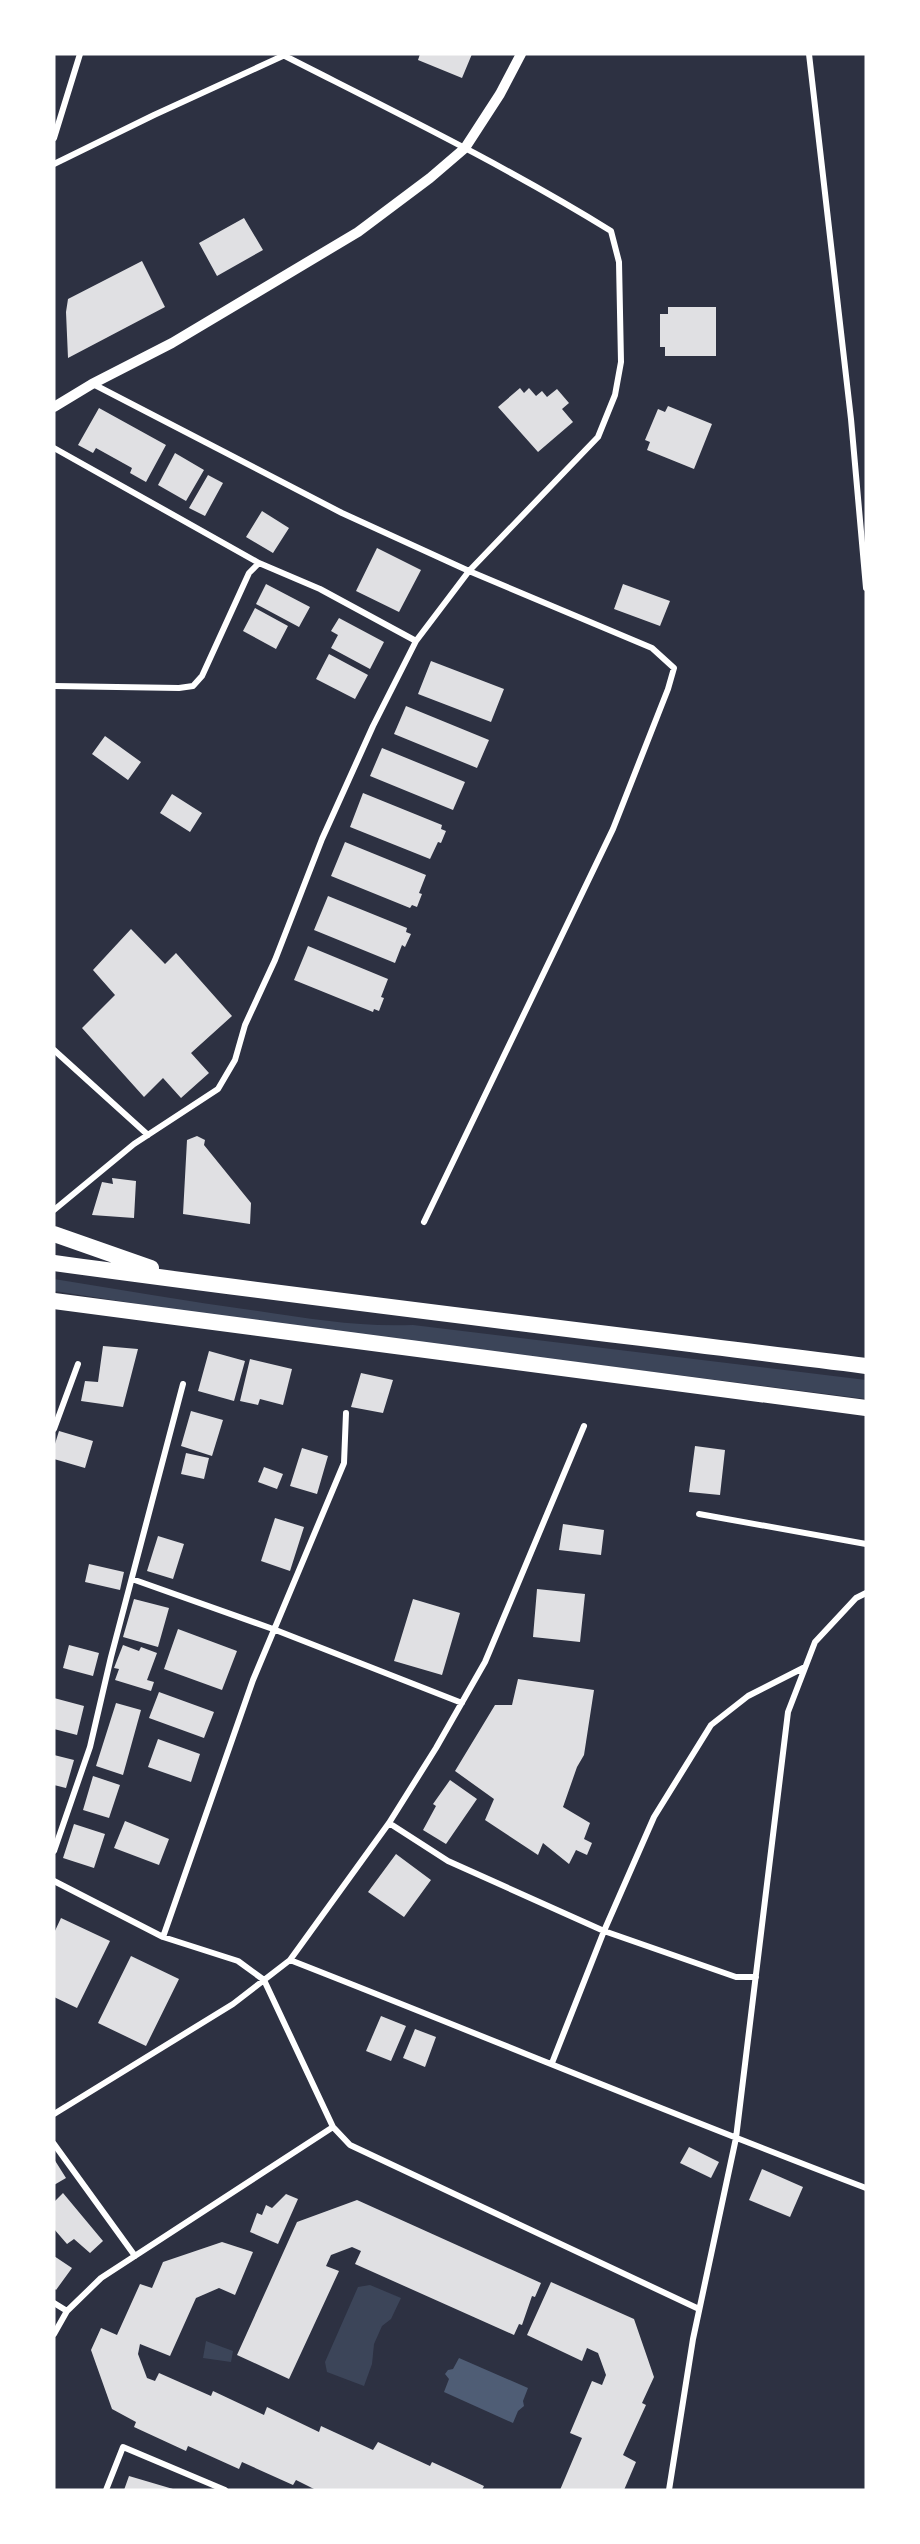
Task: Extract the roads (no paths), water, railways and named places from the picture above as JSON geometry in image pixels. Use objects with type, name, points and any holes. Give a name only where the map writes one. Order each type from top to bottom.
[{"type":"highway","points":[[54,1234],[188,1281]]},
{"type":"highway","points":[[54,1263],[866,1366]]},
{"type":"highway","points":[[54,1301],[866,1408]]},
{"type":"highway","points":[[54,1311],[128,1312]]},
{"type":"street","points":[[54,138],[80,54]]},
{"type":"street","points":[[54,407],[92,384],[172,343],[358,232],[430,178],[465,148],[500,94],[521,54]]},
{"type":"street","points":[[809,54],[851,419],[866,588]]},
{"type":"street","points":[[54,164],[154,115],[286,55],[465,148],[611,231],[619,262],[621,362],[615,395],[598,437],[470,572],[416,641],[373,726],[322,839],[274,960],[245,1025],[235,1060],[218,1089],[134,1144],[54,1210]]},
{"type":"street","points":[[92,384],[342,513],[470,572],[652,648],[674,668],[668,689],[613,829],[424,1222]]},
{"type":"street","points":[[54,448],[259,563],[320,589],[416,641]]},
{"type":"street","points":[[54,686],[179,688],[193,686],[202,676],[249,573],[259,563]]},
{"type":"street","points":[[54,1050],[148,1135]]},
{"type":"street","points":[[54,1430],[78,1364]]},
{"type":"street","points":[[54,1851],[90,1747],[111,1657],[183,1384]]},
{"type":"street","points":[[163,1937],[253,1680],[344,1463],[346,1413]]},
{"type":"street","points":[[54,2114],[233,2004],[290,1960],[389,1823],[485,1662],[584,1426]]},
{"type":"street","points":[[699,1514],[866,1544]]},
{"type":"street","points":[[132,1579],[273,1629],[462,1703]]},
{"type":"street","points":[[669,2490],[699,2309],[736,2138],[788,1712],[815,1642],[856,1598],[866,1593]]},
{"type":"street","points":[[552,2063],[604,1931],[654,1817],[711,1725],[748,1696],[805,1666]]},
{"type":"street","points":[[389,1823],[448,1861],[604,1931],[736,1977],[756,1977]]},
{"type":"street","points":[[54,1881],[163,1937],[238,1961],[264,1980],[333,2127],[350,2145],[699,2309]]},
{"type":"street","points":[[290,1960],[866,2188]]},
{"type":"street","points":[[54,2334],[67,2311],[101,2278],[333,2127]]},
{"type":"street","points":[[54,2145],[135,2256]]},
{"type":"street","points":[[54,2303],[67,2311]]},
{"type":"street","points":[[106,2490],[123,2447],[225,2490]]}]
